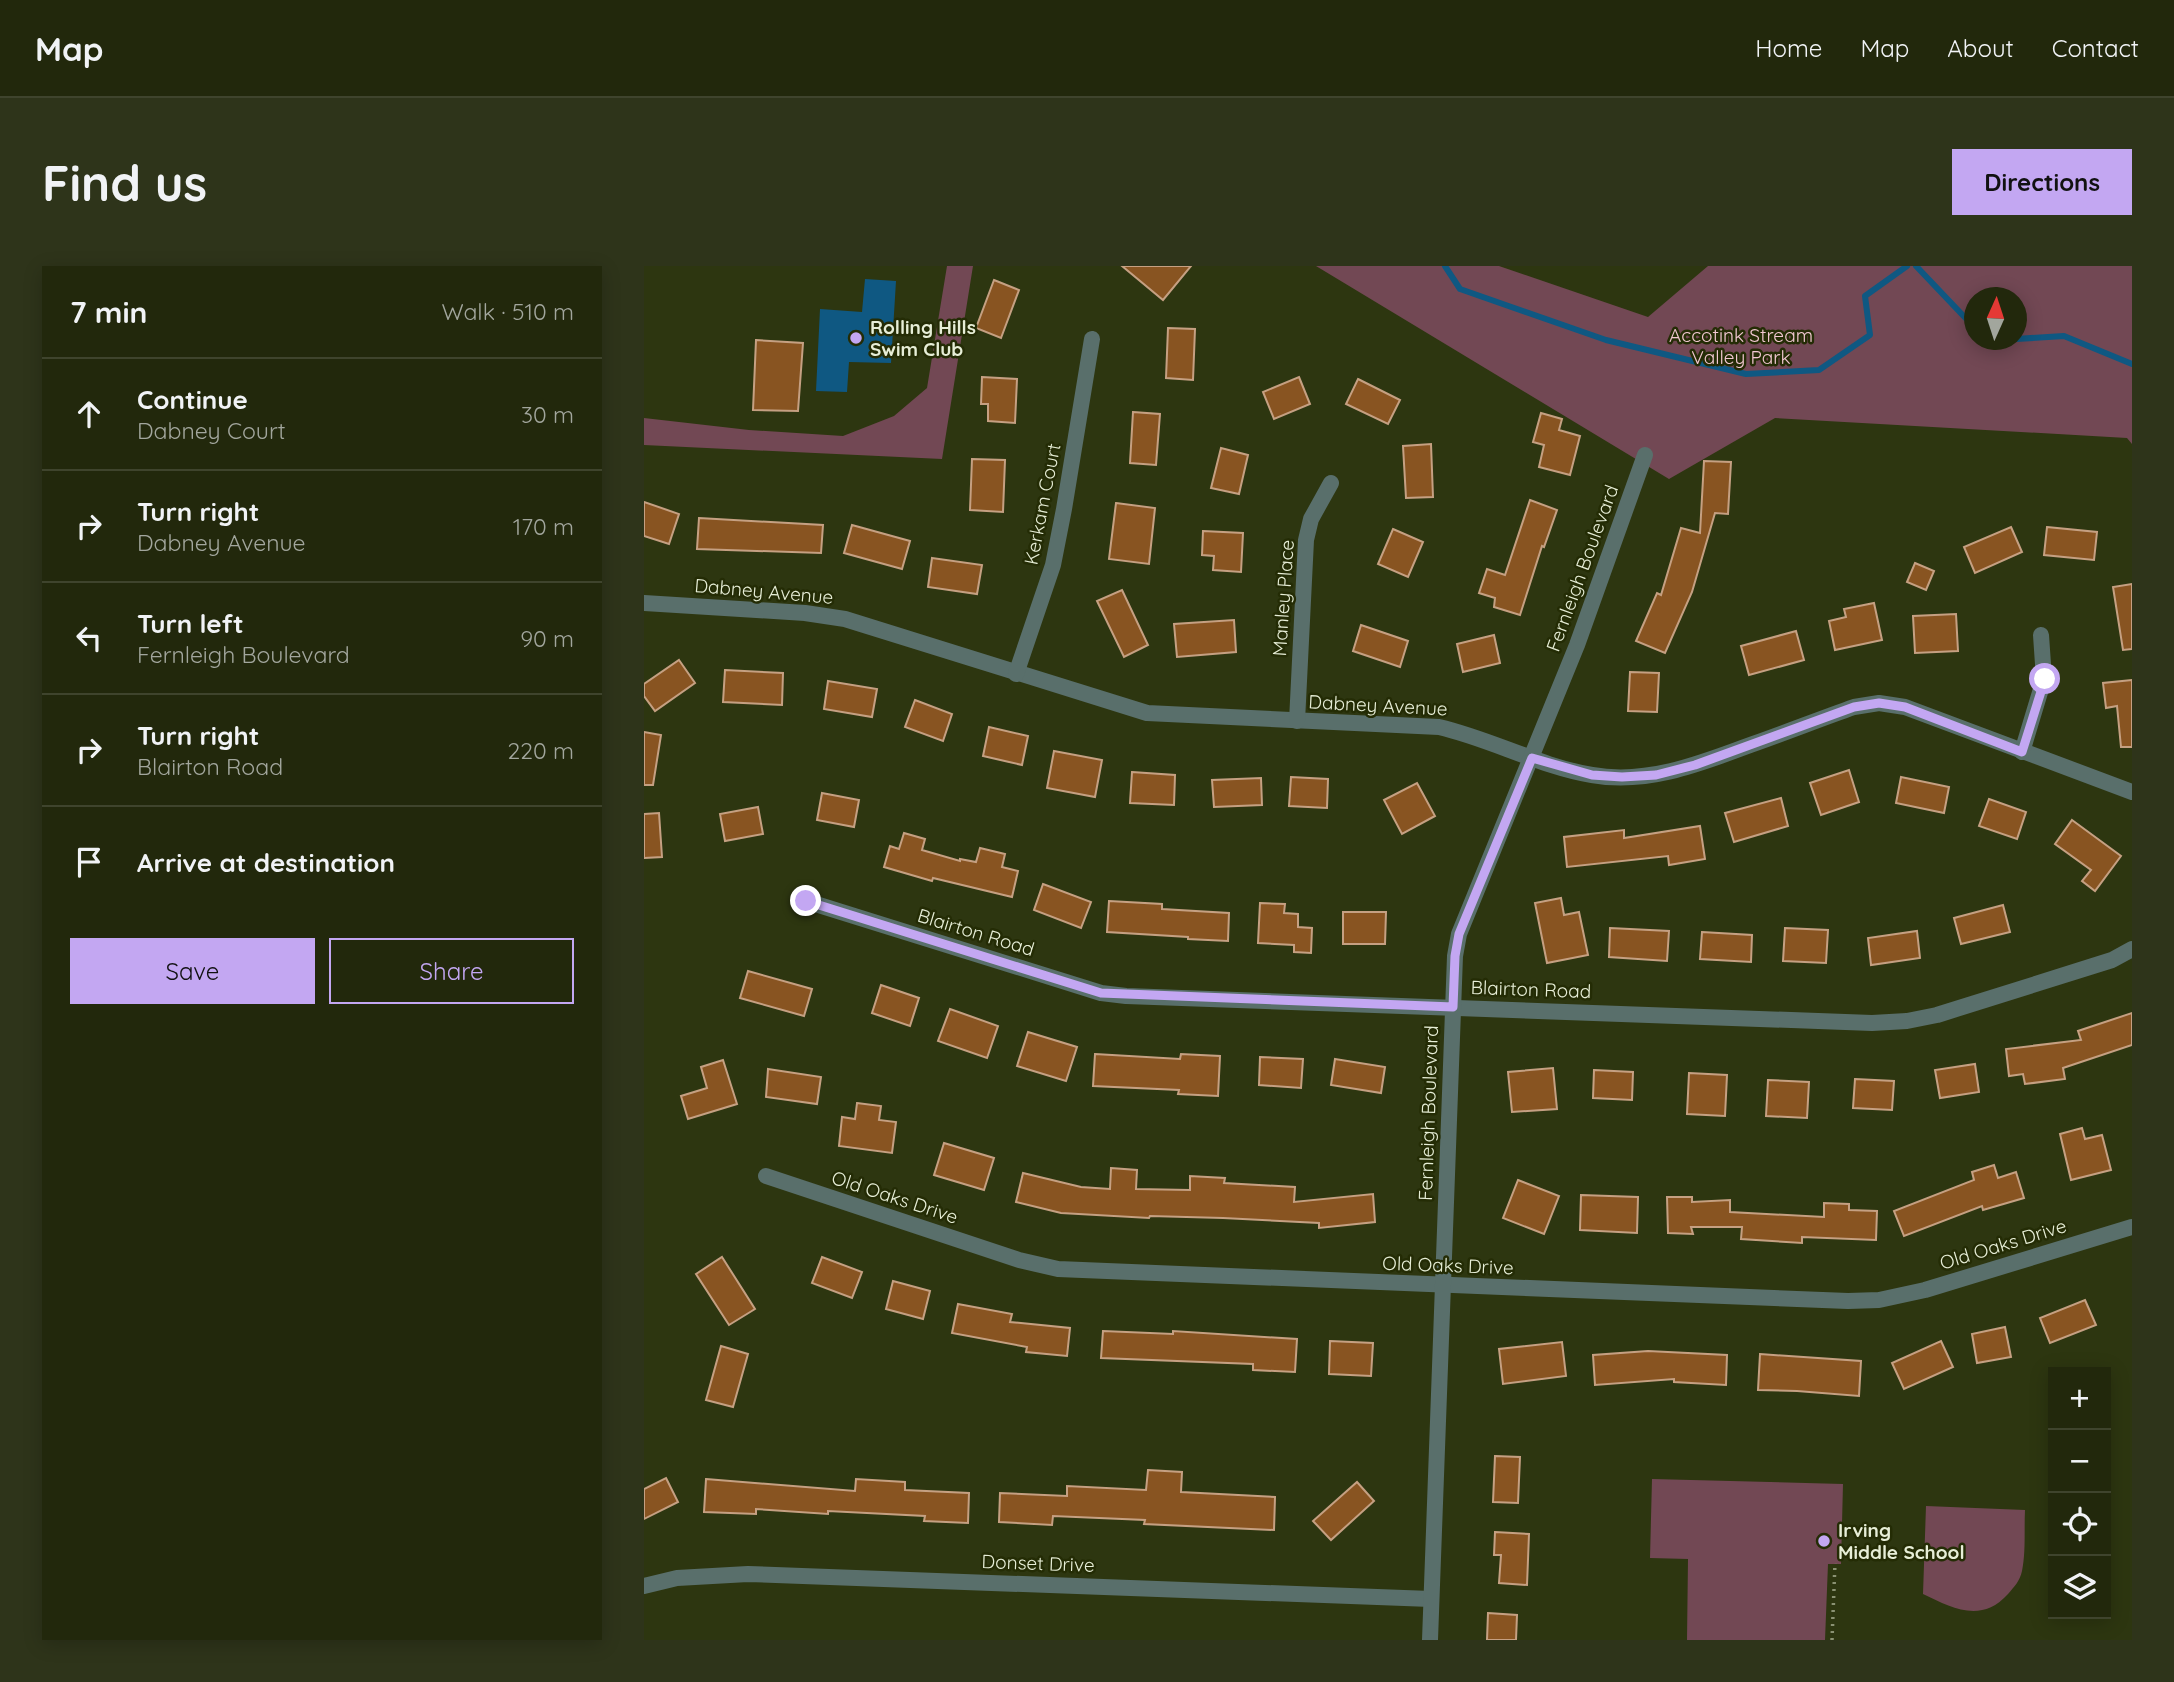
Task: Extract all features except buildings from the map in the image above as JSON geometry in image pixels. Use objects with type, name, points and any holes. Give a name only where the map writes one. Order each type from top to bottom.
[{"type":"street","name":"Kerkam Court","points":[[1016,674],[1053,565],[1092,338]]},
{"type":"street","name":"Fernleigh Boulevard","points":[[1430,1640],[1455,956],[1459,934],[1577,645],[1645,454]]},
{"type":"street","name":"Manley Place","points":[[1297,722],[1306,540],[1311,519],[1331,483]]},
{"type":"street","name":"Dabney Avenue","points":[[644,603],[805,613],[845,619],[1147,713],[1438,727],[1468,734],[1532,758],[1592,775],[1656,775],[1695,765],[1854,707],[1879,703],[1905,707],[2132,792]]},
{"type":"street","points":[[2022,752],[2045,679],[2041,635]]},
{"type":"street","name":"Blairton Road","points":[[806,901],[1101,993],[1872,1023],[1907,1021],[1937,1015],[2100,964],[2132,949]]},
{"type":"street","name":"Old Oaks Drive","points":[[766,1177],[1019,1260],[1058,1269],[1848,1301],[1879,1300],[1925,1290],[2132,1227]]},
{"type":"street","name":"Donset Drive","points":[[644,1586],[677,1578],[748,1574],[1431,1599]]},
{"type":"path","points":[[1832,1640],[1835,1563]]},
{"type":"green space","points":[[947,266],[973,266],[942,459],[644,445],[644,418],[749,430],[843,436],[894,416],[927,388]]},
{"type":"green space","name":"Accotink Stream Valley Park","points":[[1316,266],[1499,266],[1648,317],[1708,266],[2132,266],[2132,444],[2127,438],[1775,418],[1669,479]]},
{"type":"green space","points":[[1652,1479],[1843,1484],[1841,1564],[1828,1564],[1825,1640],[1687,1640],[1688,1559],[1650,1558]]},
{"type":"green space","points":[[1926,1506],[2025,1510],[2021,1575],[2015,1586],[1998,1603],[1987,1609],[1966,1610],[1923,1594]]},
{"type":"water","points":[[865,279],[896,281],[891,363],[849,362],[847,392],[816,391],[820,309],[862,312]]},
{"type":"waterway","points":[[1445,266],[1460,289],[1606,340],[1746,374],[1819,370],[1870,335],[1865,296],[1907,266]]},
{"type":"waterway","points":[[1916,266],[1964,316]]},
{"type":"waterway","points":[[2027,338],[2064,336],[2132,364]]},
{"type":"place","name":"Rolling Hills Swim Club","points":[[856,338]]},
{"type":"place","name":"Irving Middle School","points":[[1824,1541]]},
{"type":"route","points":[[806,901],[1101,993],[1453,1007],[1455,956],[1459,934],[1532,758],[1592,775],[1656,775],[1695,765],[1854,707],[1879,703],[1905,707],[2022,752],[2045,679]]}]
